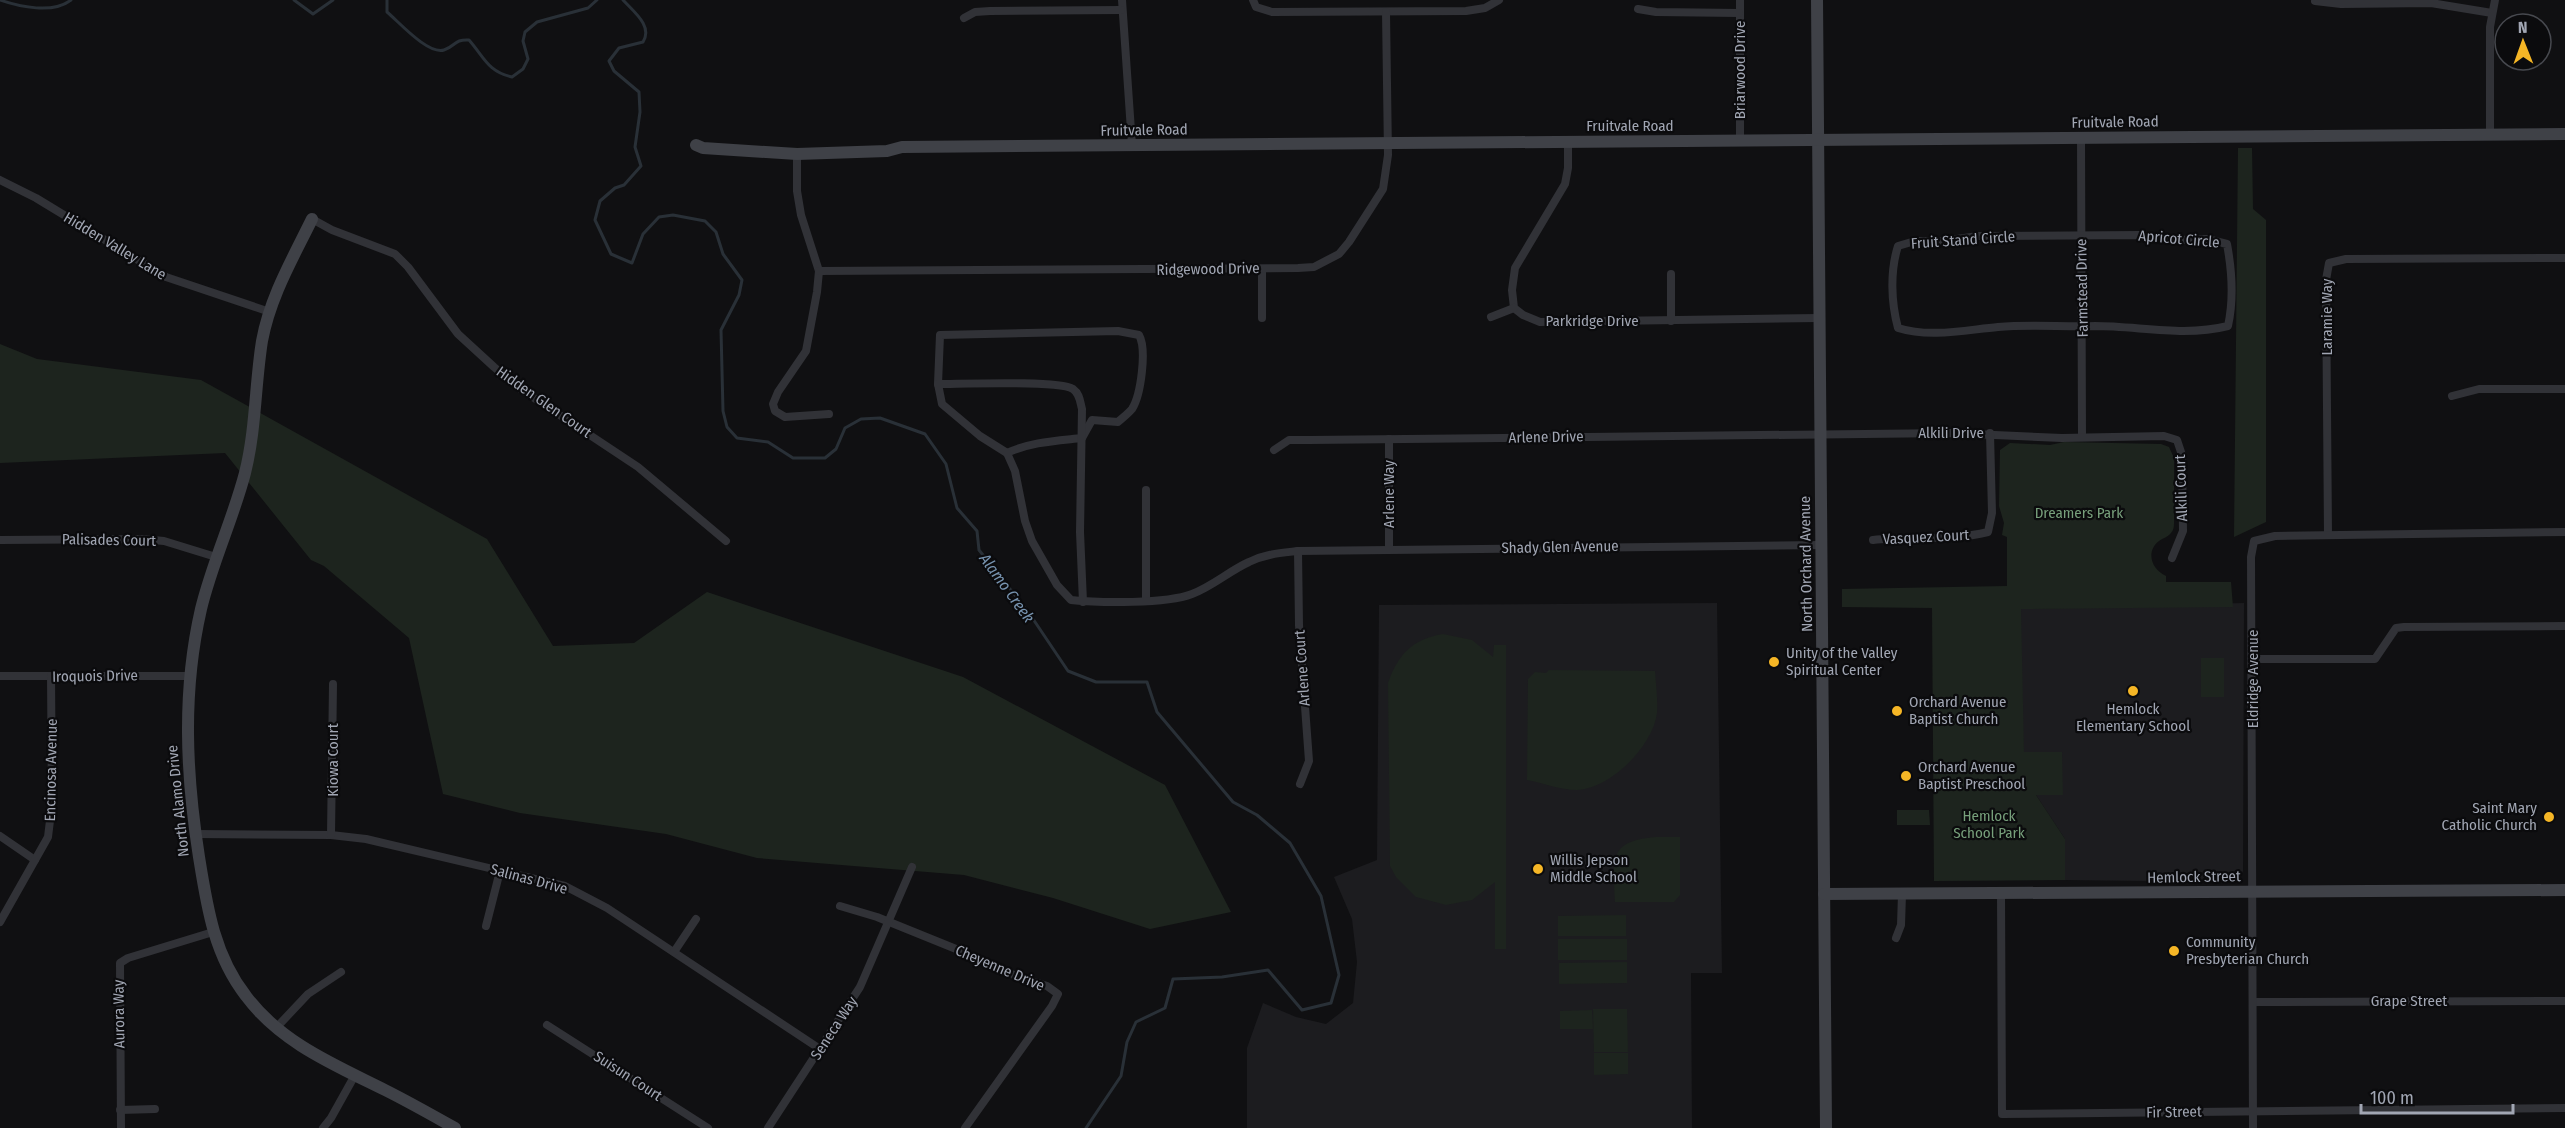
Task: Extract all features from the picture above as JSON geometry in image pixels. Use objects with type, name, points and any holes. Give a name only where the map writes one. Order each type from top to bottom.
[{"type":"street","points":[[1122,0],[1132,145]]},
{"type":"street","points":[[1253,0],[1256,7],[1272,12],[1475,10],[1499,0]]},
{"type":"street","name":"Briarwood Drive","points":[[1740,0],[1740,140]]},
{"type":"street","name":"North Orchard Avenue","points":[[1817,0],[1826,1128]]},
{"type":"street","points":[[2490,133],[2492,13],[2495,0]]},
{"type":"street","points":[[2315,1],[2341,4],[2431,3],[2492,13]]},
{"type":"street","points":[[1638,9],[1656,12],[1739,13]]},
{"type":"street","points":[[964,18],[975,12],[990,11],[1121,10]]},
{"type":"street","name":"Ridgewood Drive","points":[[819,271],[1314,267],[1339,254],[1383,189],[1387,169],[1386,12]]},
{"type":"street","name":"Fruitvale Road","points":[[696,145],[702,148],[797,154],[887,151],[902,147],[1387,141],[2565,134]]},
{"type":"street","name":"Farmstead Drive","points":[[2082,138],[2082,437]]},
{"type":"street","points":[[1491,316],[1514,308],[1512,290],[1515,268],[1565,184],[1568,168],[1568,141]]},
{"type":"street","points":[[797,154],[797,191],[801,215],[819,271],[816,303],[806,351],[778,392],[773,404],[775,411],[785,417],[829,414]]},
{"type":"street","name":"Hidden Valley Lane","points":[[0,180],[36,198],[166,277],[270,312]]},
{"type":"street","name":"North Alamo Drive","points":[[312,219],[270,312],[263,339],[254,429],[245,474],[216,557],[201,610],[190,676],[187,739],[195,834],[213,932],[229,969],[240,987],[276,1028],[304,1049],[456,1128]]},
{"type":"street","name":"Hidden Glen Court","points":[[312,219],[333,230],[395,254],[408,267],[458,334],[494,368],[638,467],[726,541]]},
{"type":"street","name":"Apricot Circle","points":[[2082,236],[2140,235],[2178,240],[2207,239],[2227,244],[2231,262],[2232,309],[2228,326],[2211,330],[2083,327]]},
{"type":"street","name":"Fruit Stand Circle","points":[[2082,236],[1978,236],[1943,241],[1915,241],[1898,246],[1893,261],[1893,312],[1898,328],[1913,332],[2000,327],[2083,327]]},
{"type":"street","name":"Laramie Way","points":[[2328,535],[2326,280],[2329,263],[2346,259],[2565,258]]},
{"type":"street","points":[[1262,268],[1262,318]]},
{"type":"street","points":[[1671,274],[1671,321]]},
{"type":"street","name":"Parkridge Drive","points":[[1514,308],[1523,315],[1540,322],[1819,318]]},
{"type":"street","points":[[938,384],[1052,384],[1071,388],[1079,394],[1082,409],[1080,532],[1083,602],[1071,600],[1057,585],[1032,541],[1025,521],[1015,471],[1007,453],[980,436],[942,404],[938,384],[940,335],[1118,331],[1139,335],[1143,342],[1143,358],[1137,395],[1132,409],[1118,422],[1092,420],[1082,438]]},
{"type":"street","points":[[2452,396],[2479,389],[2565,389]]},
{"type":"street","name":"Alkili Drive","points":[[1820,435],[1990,433],[2082,437]]},
{"type":"street","name":"Vasquez Court","points":[[1873,540],[1969,537],[1988,532],[1992,513],[1990,433]]},
{"type":"street","name":"Arlene Drive","points":[[1274,450],[1289,440],[1820,435]]},
{"type":"street","name":"Alkili Court","points":[[2082,437],[2164,436],[2176,440],[2182,455],[2183,531],[2172,558]]},
{"type":"street","points":[[1007,453],[1040,442],[1082,438]]},
{"type":"street","name":"Arlene Way","points":[[1389,439],[1389,549]]},
{"type":"street","points":[[1146,490],[1146,600]]},
{"type":"street","name":"Eldridge Avenue","points":[[2253,1128],[2251,557],[2254,541],[2275,536],[2565,532]]},
{"type":"street","name":"Palisades Court","points":[[0,540],[142,539],[164,541],[216,557]]},
{"type":"street","name":"Shady Glen Avenue","points":[[1083,602],[1189,596],[1212,585],[1248,562],[1270,554],[1298,551],[1821,545]]},
{"type":"street","name":"Arlene Court","points":[[1298,551],[1299,625],[1309,761],[1300,784]]},
{"type":"street","points":[[2253,659],[2376,659],[2396,628],[2404,627],[2565,626]]},
{"type":"street","name":"Iroquois Drive","points":[[0,676],[190,676]]},
{"type":"street","name":"Encinosa Avenue","points":[[0,922],[48,837],[51,821],[51,676]]},
{"type":"street","name":"Kiowa Court","points":[[331,835],[333,684]]},
{"type":"street","name":"Salinas Drive","points":[[195,834],[331,835],[366,840],[565,886],[674,952],[820,1049]]},
{"type":"street","points":[[0,836],[35,860]]},
{"type":"street","name":"Seneca Way","points":[[768,1128],[860,987],[890,923],[912,867]]},
{"type":"street","points":[[486,926],[500,871]]},
{"type":"street","name":"Hemlock Street","points":[[1824,894],[2565,890]]},
{"type":"street","points":[[1896,938],[1901,926],[1902,894]]},
{"type":"street","name":"Fir Street","points":[[2001,894],[2002,1114],[2565,1108]]},
{"type":"street","points":[[840,906],[890,923]]},
{"type":"street","points":[[674,952],[696,920]]},
{"type":"street","name":"Cheyenne Drive","points":[[890,923],[961,951],[999,970],[1047,987],[1058,994],[1052,1006],[965,1128]]},
{"type":"street","name":"Aurora Way","points":[[121,1128],[120,963],[128,958],[213,932]]},
{"type":"street","points":[[276,1028],[308,993],[341,972]]},
{"type":"street","name":"Grape Street","points":[[2253,1002],[2565,1001]]},
{"type":"street","name":"Suisun Court","points":[[547,1025],[708,1128]]},
{"type":"street","points":[[323,1128],[331,1118],[354,1075]]},
{"type":"street","points":[[120,1110],[155,1109]]},
{"type":"shaded area","name":"Willis Jepson Middle School","points":[[1717,603],[1722,973],[1691,973],[1692,1128],[1247,1128],[1247,1048],[1263,1003],[1296,1017],[1326,1024],[1353,1003],[1357,962],[1352,919],[1334,877],[1377,860],[1379,605]]},
{"type":"shaded area","name":"Hemlock Elementary School","points":[[2244,603],[2243,871],[2240,878],[2232,882],[2065,880],[2065,839],[2024,777],[2020,609]]},
{"type":"green space","points":[[2238,148],[2252,148],[2253,209],[2266,220],[2266,522],[2234,537]]},
{"type":"green space","points":[[0,344],[37,359],[201,380],[487,539],[553,646],[634,643],[707,592],[963,677],[1165,785],[1231,912],[1150,929],[1053,898],[964,875],[757,858],[666,834],[520,813],[443,794],[409,638],[324,566],[311,560],[225,453],[0,463]]},
{"type":"green space","points":[[2064,442],[2161,444],[2169,447],[2174,458],[2174,526],[2170,534],[2159,541],[2152,550],[2154,565],[2166,576],[2166,582],[2231,582],[2233,607],[2021,609],[2024,752],[2062,752],[2063,795],[2036,795],[2065,839],[2065,880],[1934,881],[1932,608],[1842,607],[1842,589],[2007,586],[2007,537],[2002,535],[2004,523],[1999,506],[2000,450],[2010,443],[2050,445]]},
{"type":"green space","points":[[1443,634],[1472,640],[1493,657],[1494,645],[1506,645],[1506,949],[1495,949],[1495,882],[1472,900],[1446,905],[1416,897],[1396,877],[1390,866],[1388,683],[1396,664],[1408,650],[1423,640]]},
{"type":"green space","points":[[2201,658],[2224,658],[2224,697],[2201,697]]},
{"type":"green space","points":[[1549,670],[1655,671],[1657,713],[1654,726],[1647,739],[1639,752],[1616,774],[1590,788],[1571,790],[1527,780],[1528,679],[1535,672],[1546,673]]},
{"type":"green space","points":[[1897,810],[1929,810],[1930,825],[1897,825]]},
{"type":"green space","points":[[1656,837],[1680,837],[1680,895],[1674,902],[1615,902],[1614,864],[1616,856],[1628,843]]},
{"type":"green space","points":[[1626,915],[1626,936],[1558,936],[1558,916]]},
{"type":"green space","points":[[1558,939],[1627,939],[1627,960],[1558,960]]},
{"type":"green space","points":[[1627,962],[1627,983],[1559,984],[1559,963]]},
{"type":"green space","points":[[1593,1009],[1627,1009],[1628,1052],[1594,1052]]},
{"type":"green space","points":[[1592,1010],[1593,1029],[1560,1029],[1560,1011]]},
{"type":"green space","points":[[1594,1053],[1628,1053],[1628,1074],[1594,1075]]},
{"type":"waterway","name":"Alamo Creek","points":[[0,0],[36,8],[55,7],[71,0]]},
{"type":"waterway","name":"Alamo Creek","points":[[294,0],[313,14],[333,0]]},
{"type":"waterway","name":"Alamo Creek","points":[[387,0],[387,12],[430,48],[444,50],[458,42],[469,40],[492,68],[512,77],[523,69],[528,59],[523,41],[525,32],[537,22],[588,8],[597,0]]},
{"type":"waterway","name":"Alamo Creek","points":[[623,0],[641,20],[646,30],[645,36],[643,42],[619,48],[609,61],[614,71],[639,92],[640,112],[635,147],[641,166],[624,185],[615,188],[600,201],[595,220],[611,254],[632,263],[643,234],[659,217],[673,215],[705,221],[716,232],[723,254],[742,280],[739,295],[721,330],[723,411],[727,427],[737,438],[768,442],[793,458],[825,458],[836,449],[845,428],[861,419],[880,418],[925,434],[946,464],[957,508],[977,531],[979,550],[1029,613],[1068,671],[1096,682],[1147,682],[1157,712],[1233,802],[1257,815],[1290,843],[1321,896],[1339,975],[1331,1003],[1302,1010],[1268,970],[1222,977],[1173,979],[1165,1008],[1136,1022],[1127,1042],[1121,1076],[1086,1128]]},
{"type":"place","name":"Unity of the Valley Spiritual Center","points":[[1774,662]]},
{"type":"place","name":"Hemlock Elementary School","points":[[2133,691]]},
{"type":"place","name":"Orchard Avenue Baptist Church","points":[[1897,711]]},
{"type":"place","name":"Orchard Avenue Baptist Preschool","points":[[1906,776]]},
{"type":"place","name":"Saint Mary Catholic Church","points":[[2549,817]]},
{"type":"place","name":"Willis Jepson Middle School","points":[[1538,869]]},
{"type":"place","name":"Community Presbyterian Church","points":[[2174,951]]},
{"type":"park label","name":"Dreamers Park","points":[[2079,513]]},
{"type":"park label","name":"Hemlock School Park","points":[[1989,824]]}]
